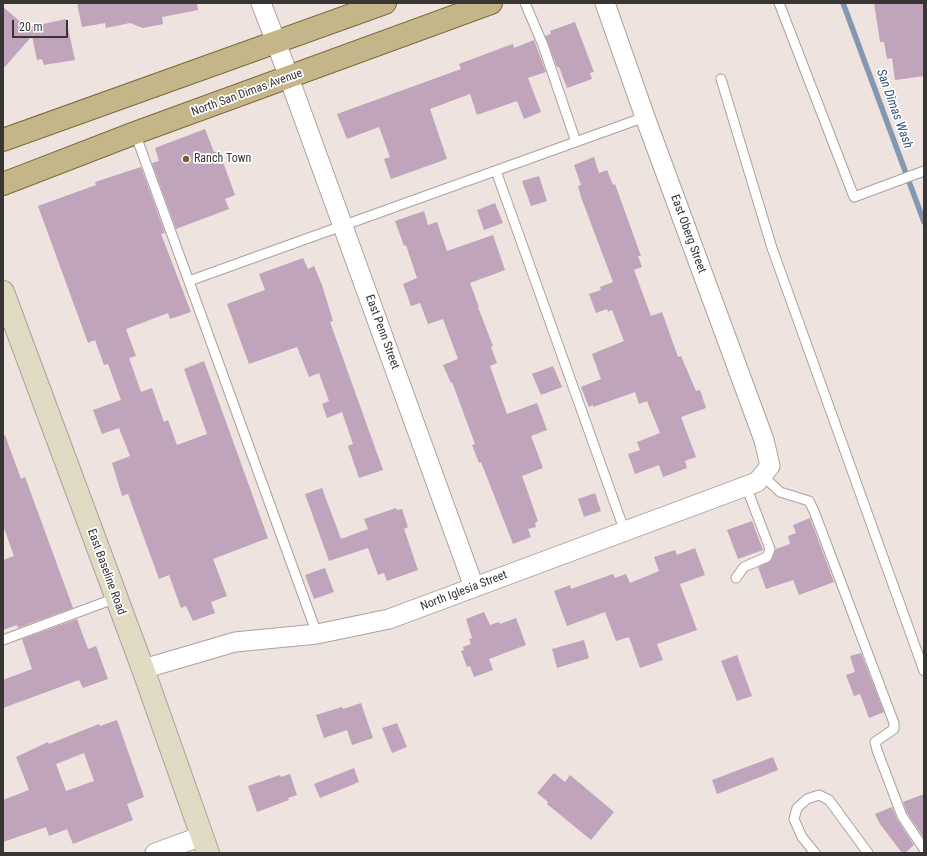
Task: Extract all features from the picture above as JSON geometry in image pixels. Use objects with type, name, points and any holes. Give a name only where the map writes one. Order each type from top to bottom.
[{"type":"main road","points":[[3,140],[385,3]]},
{"type":"main road","name":"North San Dimas Avenue","points":[[3,184],[135,133],[491,3]]},
{"type":"main road","name":"East Baseline Road","points":[[3,292],[143,669],[205,845]]},
{"type":"street","name":"East Penn Street","points":[[260,3],[289,77],[474,587]]},
{"type":"street","name":"East Oberg Street","points":[[605,3],[645,117],[764,440],[766,470]]},
{"type":"street","name":"North Iglesia Street","points":[[143,669],[235,642],[317,634],[389,619],[757,482],[766,470]]},
{"type":"street","points":[[155,853],[205,845]]},
{"type":"lane","points":[[525,3],[543,45],[576,142]]},
{"type":"lane","points":[[779,3],[854,197],[924,171]]},
{"type":"lane","points":[[721,79],[772,248],[924,670]]},
{"type":"lane","points":[[189,281],[645,117]]},
{"type":"lane","points":[[135,133],[317,634]]},
{"type":"lane","points":[[496,171],[625,532]]},
{"type":"lane","points":[[766,470],[780,492],[809,501],[814,511],[894,723],[894,729],[875,742],[877,750],[902,816],[924,849]]},
{"type":"lane","points":[[736,578],[744,567],[767,557],[770,549],[746,486]]},
{"type":"lane","points":[[3,640],[116,598]]},
{"type":"lane","points":[[815,853],[802,837],[794,819],[797,808],[807,799],[819,795],[830,800],[868,853]]},
{"type":"building","points":[[77,3],[197,3],[198,10],[162,17],[163,24],[143,28],[130,23],[106,28],[105,23],[82,27]]},
{"type":"building","points":[[874,3],[924,3],[924,76],[895,80],[892,58],[887,59],[884,42],[880,42]]},
{"type":"building","points":[[3,7],[30,30],[30,27],[66,19],[75,60],[44,65],[42,59],[37,60],[32,36],[3,69]]},
{"type":"building","points":[[575,22],[594,72],[590,73],[592,79],[567,88],[545,36],[551,34],[550,31]]},
{"type":"building","points":[[534,40],[546,72],[528,78],[541,112],[524,119],[517,101],[477,115],[470,94],[430,109],[447,159],[391,179],[384,159],[390,157],[379,127],[347,139],[337,114],[461,69],[459,64],[513,44],[514,48]]},
{"type":"building","points":[[205,129],[214,152],[219,151],[235,195],[225,199],[229,209],[176,229],[152,163],[159,161],[155,148]]},
{"type":"building","points":[[594,157],[599,173],[607,170],[613,185],[615,184],[641,256],[638,256],[642,267],[634,270],[651,316],[662,312],[678,357],[681,356],[696,391],[700,390],[706,408],[681,417],[696,457],[685,461],[687,468],[663,477],[659,465],[635,474],[628,454],[640,450],[637,442],[660,433],[647,401],[639,404],[635,392],[593,407],[593,405],[589,407],[581,387],[601,379],[592,354],[624,341],[612,310],[608,312],[607,309],[596,313],[589,294],[601,290],[600,287],[613,282],[581,197],[578,186],[581,185],[574,165]]},
{"type":"building","points":[[141,167],[165,233],[161,234],[191,312],[170,319],[168,313],[126,329],[136,356],[129,358],[141,392],[152,388],[164,422],[168,420],[177,445],[207,434],[184,369],[204,361],[268,538],[213,559],[227,596],[211,602],[215,613],[193,621],[186,606],[181,608],[169,575],[159,579],[128,494],[122,496],[112,463],[130,456],[119,428],[102,434],[93,410],[121,400],[108,364],[104,365],[95,340],[88,343],[38,206],[96,185],[95,182]]},
{"type":"building","points":[[539,176],[547,201],[531,206],[522,181]]},
{"type":"building","points":[[495,203],[503,223],[484,230],[477,210]]},
{"type":"building","points":[[424,211],[428,225],[437,222],[447,251],[493,235],[505,270],[470,283],[493,346],[491,347],[497,363],[490,366],[507,414],[537,403],[547,430],[531,436],[543,468],[522,476],[538,521],[535,523],[536,527],[528,529],[531,537],[513,544],[481,462],[479,463],[472,445],[475,444],[452,382],[451,383],[443,365],[458,359],[443,319],[428,324],[420,303],[411,306],[403,284],[417,278],[406,245],[404,246],[395,221]]},
{"type":"building","points":[[303,258],[308,269],[314,266],[322,285],[333,321],[330,322],[383,470],[359,478],[348,446],[353,444],[342,412],[327,418],[322,404],[329,401],[319,373],[309,377],[297,347],[249,364],[227,304],[265,290],[259,274]]},
{"type":"building","points":[[553,366],[562,387],[541,395],[532,374]]},
{"type":"building","points":[[5,435],[21,479],[25,477],[73,608],[18,628],[17,625],[3,630],[3,560],[14,556],[3,525],[3,436]]},
{"type":"building","points":[[322,488],[341,539],[368,529],[364,519],[396,508],[397,510],[402,509],[408,527],[404,529],[418,570],[387,581],[384,573],[378,575],[368,548],[329,561],[305,494]]},
{"type":"building","points":[[595,493],[601,511],[584,517],[578,499]]},
{"type":"building","points":[[810,518],[834,582],[799,595],[793,580],[766,589],[758,567],[771,561],[776,549],[790,544],[788,536],[796,533],[793,525]]},
{"type":"building","points":[[752,521],[763,550],[738,559],[727,530]]},
{"type":"building","points":[[695,548],[705,575],[680,584],[697,630],[657,644],[663,660],[640,668],[629,637],[616,641],[605,612],[567,626],[554,591],[570,585],[571,589],[613,574],[615,578],[626,574],[630,583],[659,571],[654,557],[675,550],[677,555]]},
{"type":"building","points":[[325,568],[334,592],[314,599],[305,575]]},
{"type":"building","points":[[484,612],[490,625],[499,622],[500,624],[516,618],[526,645],[489,659],[493,670],[474,677],[470,666],[467,667],[461,651],[464,650],[463,647],[471,644],[469,639],[472,638],[466,619]]},
{"type":"building","points":[[77,619],[88,649],[96,646],[108,679],[83,688],[79,680],[3,708],[3,680],[32,669],[22,639]]},
{"type":"building","points":[[584,640],[589,658],[557,668],[552,649]]},
{"type":"building","points":[[861,653],[884,712],[869,718],[860,694],[854,696],[846,675],[855,672],[850,656]]},
{"type":"building","points":[[737,655],[752,696],[737,701],[721,661]]},
{"type":"building","points":[[361,703],[373,738],[352,745],[347,730],[324,738],[316,715]]},
{"type":"building","points":[[117,720],[144,797],[127,804],[133,820],[73,844],[67,829],[49,836],[46,827],[3,842],[3,800],[29,790],[16,757],[48,742],[49,744],[99,724],[100,726]],"holes":[[[84,753],[94,781],[66,791],[56,764]]]},
{"type":"building","points":[[397,723],[407,747],[392,753],[382,728]]},
{"type":"building","points":[[773,757],[778,770],[717,794],[712,780]]},
{"type":"building","points":[[354,768],[359,782],[320,798],[314,784]]},
{"type":"building","points":[[554,773],[565,782],[570,775],[614,812],[591,840],[547,804],[548,802],[537,793]]},
{"type":"building","points":[[290,774],[297,795],[288,798],[289,800],[257,812],[248,786],[280,775],[281,777]]},
{"type":"building","points":[[924,794],[924,838],[907,813],[903,802]]},
{"type":"building","points":[[892,807],[897,819],[914,845],[905,853],[902,853],[880,824],[875,814]]},
{"type":"waterway","name":"San Dimas Wash","points":[[843,3],[924,222]]},
{"type":"place","name":"Ranch Town","points":[[186,159]]}]
